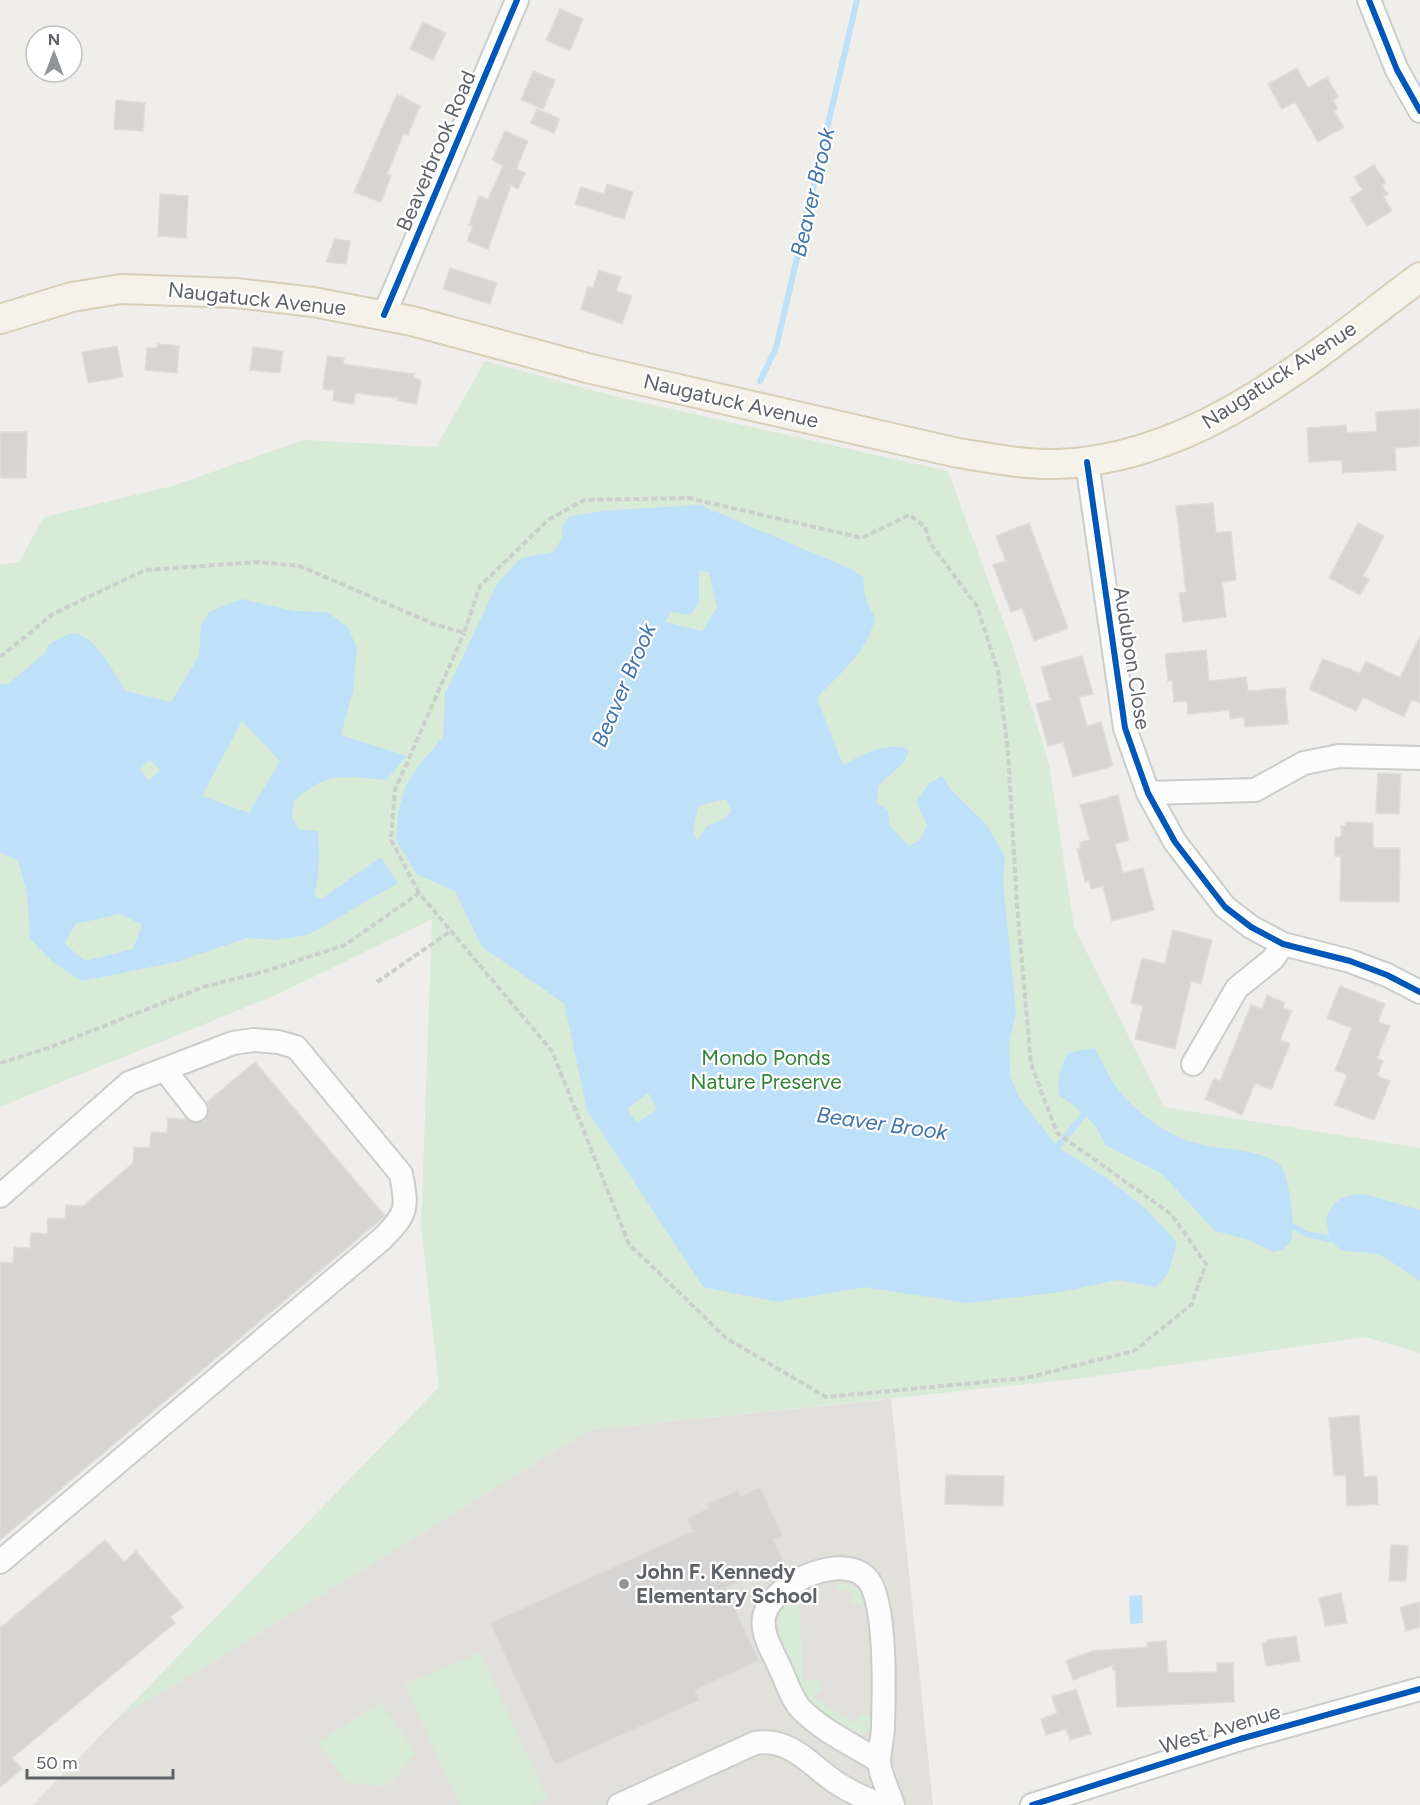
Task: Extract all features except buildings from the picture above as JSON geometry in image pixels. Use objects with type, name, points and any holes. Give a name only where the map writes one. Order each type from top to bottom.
[{"type":"main road","name":"Naugatuck Avenue","points":[[0,319],[99,291],[143,288],[267,296],[384,315],[616,375],[958,453],[1017,463],[1087,462],[1147,450],[1210,423],[1288,373],[1420,277]]},
{"type":"street","name":"Beaverbrook Road","points":[[384,315],[517,0]]},
{"type":"street","points":[[1369,0],[1397,70],[1420,111]]},
{"type":"street","name":"Audubon Close","points":[[1087,462],[1118,698],[1128,738],[1148,792],[1175,842],[1225,907],[1251,927],[1283,944],[1350,961],[1387,975],[1420,992]]},
{"type":"street","points":[[1148,792],[1255,790],[1304,763],[1339,756],[1420,758]]},
{"type":"street","points":[[1193,1064],[1237,988],[1274,959],[1283,944]]},
{"type":"street","points":[[0,1196],[129,1083],[233,1043],[261,1040],[296,1047],[401,1174],[405,1195],[404,1216],[382,1239],[0,1562]]},
{"type":"street","points":[[165,1070],[196,1110]]},
{"type":"street","points":[[879,1761],[830,1732],[798,1706],[764,1632],[763,1618],[768,1602],[782,1588],[830,1568],[847,1567],[860,1572],[869,1581],[877,1601],[883,1708],[879,1761],[893,1805]]},
{"type":"street","name":"West Avenue","points":[[1032,1805],[1240,1739],[1420,1689]]},
{"type":"street","points":[[619,1805],[756,1743],[768,1741],[780,1743],[798,1753],[839,1785],[883,1805]]},
{"type":"path","points":[[689,498],[862,538],[909,514],[925,527],[930,543],[977,606],[998,671],[1008,752],[1017,905],[1031,1064],[1057,1133],[1171,1214],[1206,1264],[1191,1305],[1134,1351],[1026,1378],[826,1397],[726,1338],[629,1244],[552,1051],[419,893],[391,840],[395,790],[464,633],[480,586],[548,520],[584,500],[689,498]]},
{"type":"path","points":[[0,657],[53,614],[145,570],[259,562],[300,566],[434,624],[464,633]]},
{"type":"path","points":[[0,1063],[51,1047],[203,987],[266,971],[345,945],[419,893]]},
{"type":"path","points":[[377,982],[451,931]]},
{"type":"shaded area","name":"John F. Kennedy Elementary School","points":[[891,1399],[933,1805],[33,1805],[120,1716],[203,1668],[589,1430]]},
{"type":"green space","name":"Mondo Ponds Nature Preserve","points":[[485,361],[622,398],[948,471],[1014,650],[1049,764],[1074,927],[1164,1107],[1420,1148],[1420,1353],[1365,1337],[1076,1379],[589,1430],[203,1668],[120,1716],[439,1387],[421,1227],[432,919],[276,995],[0,1107],[0,565],[19,562],[44,517],[172,486],[304,440],[436,447]]},
{"type":"green space","points":[[850,1584],[863,1593],[865,1605],[852,1604],[851,1591],[837,1590],[836,1585]]},
{"type":"green space","points":[[810,1590],[815,1592],[815,1599],[799,1602],[803,1680],[821,1681],[822,1688],[814,1698],[854,1723],[863,1713],[872,1716],[873,1725],[866,1732],[850,1731],[834,1723],[812,1705],[799,1686],[784,1650],[779,1629],[782,1610],[788,1602]]},
{"type":"green space","points":[[480,1653],[548,1799],[531,1805],[460,1805],[404,1684]]},
{"type":"green space","points":[[380,1702],[416,1753],[388,1786],[347,1783],[318,1743]]},
{"type":"water","points":[[700,505],[851,569],[864,578],[866,598],[875,617],[872,629],[860,651],[817,698],[843,765],[874,750],[900,747],[909,750],[905,761],[878,786],[877,804],[888,810],[889,825],[909,846],[920,840],[927,825],[916,802],[929,783],[942,776],[952,791],[987,825],[1005,857],[1003,883],[1016,1012],[1009,1044],[1010,1076],[1019,1097],[1057,1147],[1108,1179],[1144,1207],[1177,1242],[1168,1274],[1156,1287],[1117,1280],[1061,1292],[966,1303],[864,1287],[778,1302],[703,1287],[587,1110],[564,1003],[482,947],[455,891],[416,874],[396,839],[398,813],[405,787],[420,764],[443,737],[445,694],[497,584],[521,558],[553,552],[562,538],[562,526],[569,516],[613,510]],"holes":[[[699,571],[709,572],[717,608],[702,631],[665,622],[671,612],[691,615],[699,602]],[[726,799],[731,811],[726,818],[707,826],[697,841],[693,832],[698,806]],[[648,1093],[657,1110],[637,1122],[627,1109]]]},
{"type":"water","points":[[242,599],[294,611],[327,612],[348,627],[357,648],[353,691],[341,735],[407,756],[386,780],[347,777],[326,780],[316,785],[293,802],[292,818],[299,829],[318,831],[319,864],[314,895],[321,899],[381,857],[398,883],[310,934],[279,940],[247,938],[176,962],[82,981],[54,963],[30,939],[27,893],[18,861],[0,852],[0,684],[8,684],[45,653],[48,645],[66,635],[78,634],[86,638],[102,654],[126,691],[171,702],[199,656],[201,625],[209,612]],"holes":[[[242,721],[280,761],[249,813],[202,796]],[[150,760],[160,770],[148,781],[140,769]],[[121,914],[142,925],[133,949],[85,961],[65,944],[75,924]]]},
{"type":"water","points":[[1095,1048],[1112,1081],[1129,1102],[1163,1128],[1188,1140],[1253,1153],[1280,1165],[1289,1189],[1292,1214],[1291,1240],[1286,1247],[1273,1252],[1249,1240],[1215,1231],[1162,1174],[1105,1145],[1092,1122],[1059,1095],[1060,1073],[1068,1053]]},
{"type":"water","points":[[1364,1194],[1420,1210],[1420,1281],[1381,1256],[1344,1250],[1338,1248],[1333,1242],[1327,1223],[1332,1207],[1344,1198]]},
{"type":"water","points":[[1142,1595],[1143,1623],[1130,1624],[1129,1596]]},
{"type":"waterway","name":"Beaver Brook","points":[[760,381],[776,348],[857,0]]},
{"type":"waterway","name":"Beaver Brook","points":[[1048,1146],[1057,1147],[1087,1111],[1090,1113]]},
{"type":"waterway","name":"Beaver Brook","points":[[1287,1223],[1306,1234],[1336,1240]]},
{"type":"cycle path","points":[[384,315],[517,0]]},
{"type":"cycle path","points":[[1369,0],[1397,70],[1420,111]]},
{"type":"cycle path","points":[[1087,462],[1125,728],[1148,793],[1175,842],[1225,907],[1251,927],[1283,944],[1350,961],[1387,975],[1420,992]]},
{"type":"cycle path","points":[[1032,1805],[1240,1739],[1420,1689]]},
{"type":"place","name":"John F. Kennedy Elementary School","points":[[624,1584]]}]
